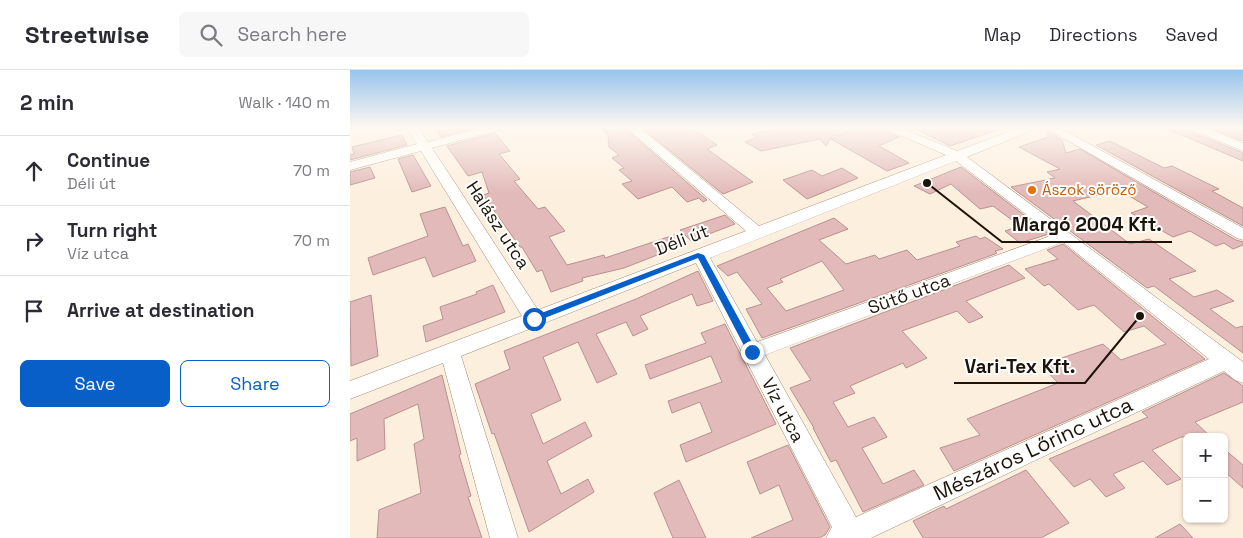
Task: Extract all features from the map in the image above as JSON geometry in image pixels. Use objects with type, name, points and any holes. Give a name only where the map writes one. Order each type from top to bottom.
[{"type":"street","points":[[350,166],[410,150]]},
{"type":"street","name":"Halász utca","points":[[426,150],[534,319]]},
{"type":"street","points":[[659,150],[757,232]]},
{"type":"street","points":[[944,150],[956,155],[1065,236],[1235,367]]},
{"type":"street","name":"Déli út","points":[[350,390],[970,150]]},
{"type":"street","points":[[1091,150],[1243,235]]},
{"type":"street","name":"Sütő utca","points":[[752,352],[1065,236]]},
{"type":"street","name":"Víz utca","points":[[700,255],[847,536]]},
{"type":"street","points":[[450,352],[504,538]]},
{"type":"street","name":"Mészáros Lőrinc utca","points":[[847,536],[1235,367]]},
{"type":"building","points":[[353,150],[389,150],[350,160],[350,155],[354,154]]},
{"type":"building","points":[[450,150],[509,150],[510,151],[499,154],[520,179],[514,181],[538,209],[545,207],[565,231],[549,237],[567,265],[604,255],[605,258],[677,234],[683,245],[624,268],[582,278],[583,281],[551,292],[542,270],[537,272],[522,247],[520,247],[483,195],[489,193],[482,172],[468,176]]},
{"type":"building","points":[[613,150],[650,150],[707,200],[703,202],[699,198],[687,202],[672,187],[638,199],[622,184],[632,181],[619,170],[624,168],[612,158],[619,155]]},
{"type":"building","points":[[669,150],[708,150],[753,182],[723,194]]},
{"type":"building","points":[[850,150],[886,150],[909,163],[887,171]]},
{"type":"building","points":[[1024,150],[1065,150],[1066,153],[1081,150],[1236,240],[1243,242],[1243,245],[1233,249],[1224,243],[1216,246],[1190,231],[1173,237],[1131,213],[1148,207],[1119,190],[1073,201],[1130,244],[1149,239],[1196,271],[1169,279],[1194,297],[1217,290],[1234,301],[1210,309],[1236,328],[1243,326],[1243,353],[1154,286],[1147,288],[1011,187],[1055,178],[1047,172],[1060,169]]},
{"type":"building","points":[[1105,150],[1128,150],[1164,168],[1172,166],[1219,189],[1212,191],[1243,208],[1243,226]]},
{"type":"building","points":[[1217,150],[1235,150],[1243,153],[1243,161]]},
{"type":"building","points":[[413,155],[431,186],[412,192],[398,159]]},
{"type":"building","points":[[370,167],[375,178],[350,185],[350,172]]},
{"type":"building","points":[[961,167],[1049,234],[1020,243],[1005,231],[1020,226],[993,206],[980,209],[951,184],[930,194],[914,186]]},
{"type":"building","points":[[842,168],[858,178],[807,199],[783,180],[812,170],[822,176]]},
{"type":"building","points":[[445,207],[463,246],[468,244],[476,261],[433,277],[425,257],[373,275],[368,258],[428,236],[420,214]]},
{"type":"building","points":[[725,215],[735,224],[691,241],[680,230]]},
{"type":"building","points":[[834,218],[848,229],[819,240],[846,264],[875,255],[879,259],[907,250],[917,260],[960,246],[956,242],[976,236],[980,239],[985,237],[1003,249],[995,251],[997,253],[995,254],[762,338],[746,309],[762,304],[737,272],[728,276],[717,266]],"holes":[[[822,261],[844,290],[786,311],[767,288],[783,282],[780,279]]]},
{"type":"building","points":[[1063,244],[1205,359],[954,471],[940,448],[980,435],[967,419],[1058,383],[1041,365],[1103,344],[1121,360],[1166,344],[1144,326],[1124,332],[1094,305],[1078,310],[1049,284],[1044,286],[1025,269],[1058,259],[1047,250]]},
{"type":"building","points":[[1009,265],[1025,278],[966,301],[983,317],[969,323],[957,311],[902,331],[927,358],[906,368],[903,363],[850,386],[855,393],[833,402],[848,427],[874,417],[887,437],[862,448],[883,484],[914,470],[924,485],[863,512],[836,460],[831,462],[814,428],[790,388],[811,380],[790,348]]},
{"type":"building","points":[[698,271],[713,301],[697,306],[692,294],[640,316],[648,329],[633,336],[626,322],[596,334],[617,374],[597,383],[578,342],[543,357],[561,400],[531,414],[543,444],[585,422],[592,436],[547,461],[561,494],[588,479],[594,492],[529,532],[475,384],[510,369],[504,351],[636,299]]},
{"type":"building","points":[[493,285],[505,312],[426,342],[423,326],[443,319],[440,307],[477,294],[476,292]]},
{"type":"building","points":[[371,295],[378,356],[351,366],[350,302]]},
{"type":"building","points":[[725,324],[776,424],[686,462],[680,445],[712,432],[700,402],[672,413],[668,401],[722,382],[711,356],[650,379],[645,365],[706,343],[701,333]]},
{"type":"building","points":[[1224,373],[1243,386],[1243,402],[1195,422],[1207,433],[1183,433],[1183,437],[1152,450],[1181,479],[1167,485],[1143,461],[1113,474],[1125,488],[1106,497],[1090,479],[1074,487],[1049,459],[1148,417],[1142,412]]},
{"type":"building","points":[[442,375],[461,454],[459,455],[471,496],[468,497],[482,538],[377,538],[379,510],[421,493],[414,444],[424,439],[418,404],[384,419],[385,449],[357,461],[357,438],[350,441],[350,414]]},
{"type":"building","points":[[788,445],[830,527],[825,535],[819,538],[751,538],[793,520],[779,485],[760,494],[747,462]]},
{"type":"building","points":[[1228,452],[1243,465],[1243,488],[1228,475]]},
{"type":"building","points":[[1026,470],[1069,523],[1041,538],[923,538],[913,521],[944,506],[946,509]]},
{"type":"building","points":[[679,480],[706,538],[673,538],[654,493]]},
{"type":"building","points":[[1180,524],[1193,538],[1155,538]]},
{"type":"place","name":"Margó 2004 Kft.","points":[[927,183]]},
{"type":"place","name":"Ászok söröző","points":[[1032,190]]},
{"type":"place","name":"Vari-Tex Kft.","points":[[1140,316]]},
{"type":"route","points":[[534,319],[700,255],[752,352]]}]
